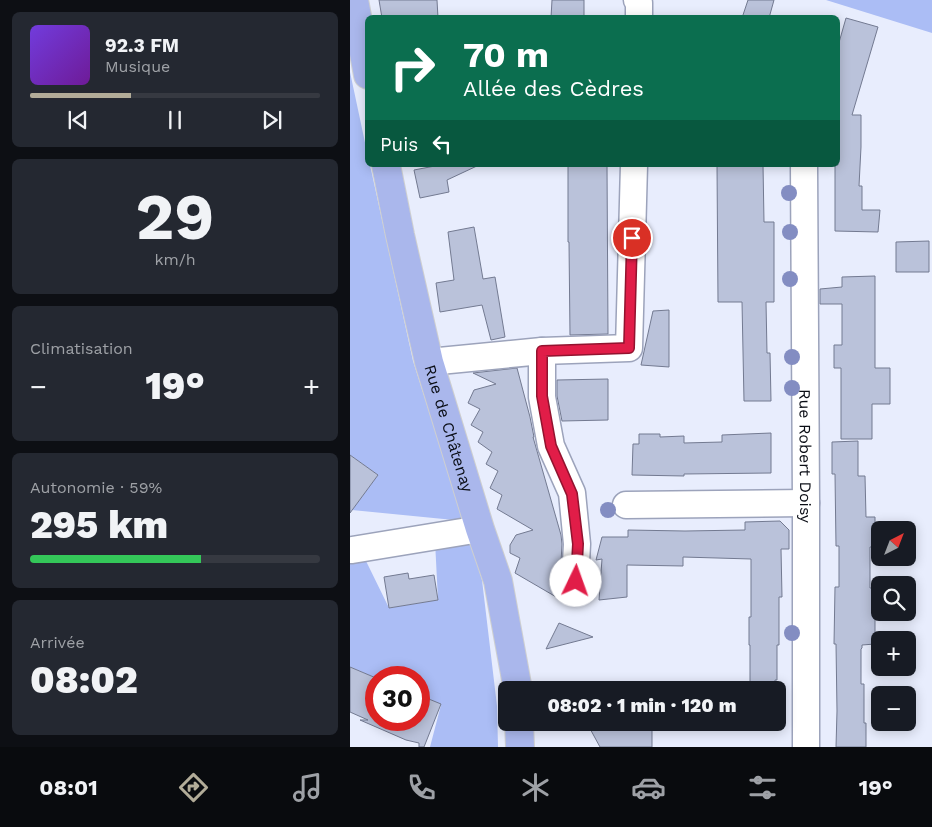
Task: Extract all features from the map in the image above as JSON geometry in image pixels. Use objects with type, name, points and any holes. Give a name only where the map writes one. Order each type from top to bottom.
[{"type":"main road","points":[[354,0],[365,59]]},
{"type":"main road","name":"Rue de Châtenay","points":[[386,167],[429,362],[480,529],[498,581],[516,681]]},
{"type":"main road","points":[[519,731],[520,747]]},
{"type":"street","points":[[637,0],[639,3],[639,15]]},
{"type":"street","points":[[429,362],[542,351],[629,348],[634,167]]},
{"type":"street","name":"Rue Robert Doisy","points":[[804,167],[806,747]]},
{"type":"street","points":[[542,351],[542,396],[551,446],[572,494],[578,544],[576,581]]},
{"type":"street","points":[[626,505],[806,503]]},
{"type":"street","points":[[351,550],[480,529]]},
{"type":"shaded area","points":[[826,0],[932,0],[932,33]]},
{"type":"shaded area","points":[[350,72],[365,143],[365,167],[370,167],[413,361],[464,521],[352,510],[378,475],[350,455]]},
{"type":"shaded area","points":[[468,534],[482,580],[497,706],[498,747],[430,747],[441,705],[430,700],[430,666],[365,666],[365,673],[350,667],[350,553],[366,561],[389,608],[438,600],[435,541]]},
{"type":"building","points":[[379,0],[437,0],[438,15],[382,15]]},
{"type":"building","points":[[552,0],[584,0],[584,15],[551,15]]},
{"type":"building","points":[[748,0],[774,0],[770,15],[743,15]]},
{"type":"building","points":[[846,18],[878,27],[852,115],[861,115],[859,186],[862,186],[862,210],[880,210],[878,232],[835,231],[835,167],[840,167],[840,39]]},
{"type":"building","points":[[430,167],[475,167],[447,180],[449,192],[420,198],[414,170]]},
{"type":"building","points":[[568,167],[607,167],[608,334],[570,335]]},
{"type":"building","points":[[717,167],[763,167],[764,222],[774,222],[774,302],[766,302],[767,353],[770,353],[771,401],[744,401],[742,302],[718,302]]},
{"type":"building","points":[[474,227],[483,279],[495,277],[505,337],[491,340],[482,305],[440,312],[436,283],[454,280],[448,232]]},
{"type":"building","points":[[929,241],[929,272],[896,272],[896,242]]},
{"type":"building","points":[[875,276],[875,368],[890,368],[890,404],[872,404],[872,439],[841,439],[841,368],[834,368],[834,345],[842,345],[842,304],[820,304],[820,289],[842,287],[842,277]]},
{"type":"building","points":[[669,310],[669,367],[641,365],[653,311]]},
{"type":"building","points":[[517,368],[530,417],[533,437],[561,535],[560,581],[570,605],[515,573],[520,558],[510,553],[510,545],[516,535],[533,530],[497,509],[502,495],[490,488],[498,471],[486,464],[492,452],[478,442],[483,432],[471,425],[480,409],[468,403],[474,390],[496,384],[473,373]]},
{"type":"building","points":[[608,379],[608,420],[562,421],[557,396],[557,380]]},
{"type":"building","points":[[771,433],[771,473],[684,474],[684,476],[632,475],[633,444],[639,444],[639,434],[660,434],[660,437],[684,436],[684,443],[722,442],[722,435]]},
{"type":"building","points":[[858,441],[858,476],[865,476],[866,517],[875,517],[875,521],[871,521],[870,588],[871,621],[875,621],[875,631],[871,631],[871,644],[862,645],[861,649],[861,684],[864,684],[866,747],[836,747],[836,644],[834,644],[835,587],[839,587],[839,546],[836,546],[835,474],[832,474],[832,442]]},
{"type":"building","points":[[350,455],[378,475],[350,513]]},
{"type":"building","points":[[780,521],[789,530],[789,549],[781,549],[782,597],[779,597],[777,680],[750,681],[749,617],[751,617],[751,559],[683,557],[683,566],[627,565],[627,597],[599,600],[602,559],[596,560],[602,537],[628,537],[628,530],[745,530],[745,522]]},
{"type":"building","points":[[408,573],[409,579],[434,575],[438,600],[389,608],[384,577]]},
{"type":"building","points":[[559,623],[593,637],[546,649]]},
{"type":"building","points":[[350,667],[365,673],[365,719],[350,712]]},
{"type":"building","points":[[430,700],[441,704],[424,747],[419,747],[419,743],[406,740],[385,731],[430,731]]},
{"type":"building","points":[[591,731],[652,731],[652,747],[600,747]]},
{"type":"route","points":[[576,581],[578,544],[572,494],[551,446],[542,396],[542,351],[629,348],[632,238]]}]
